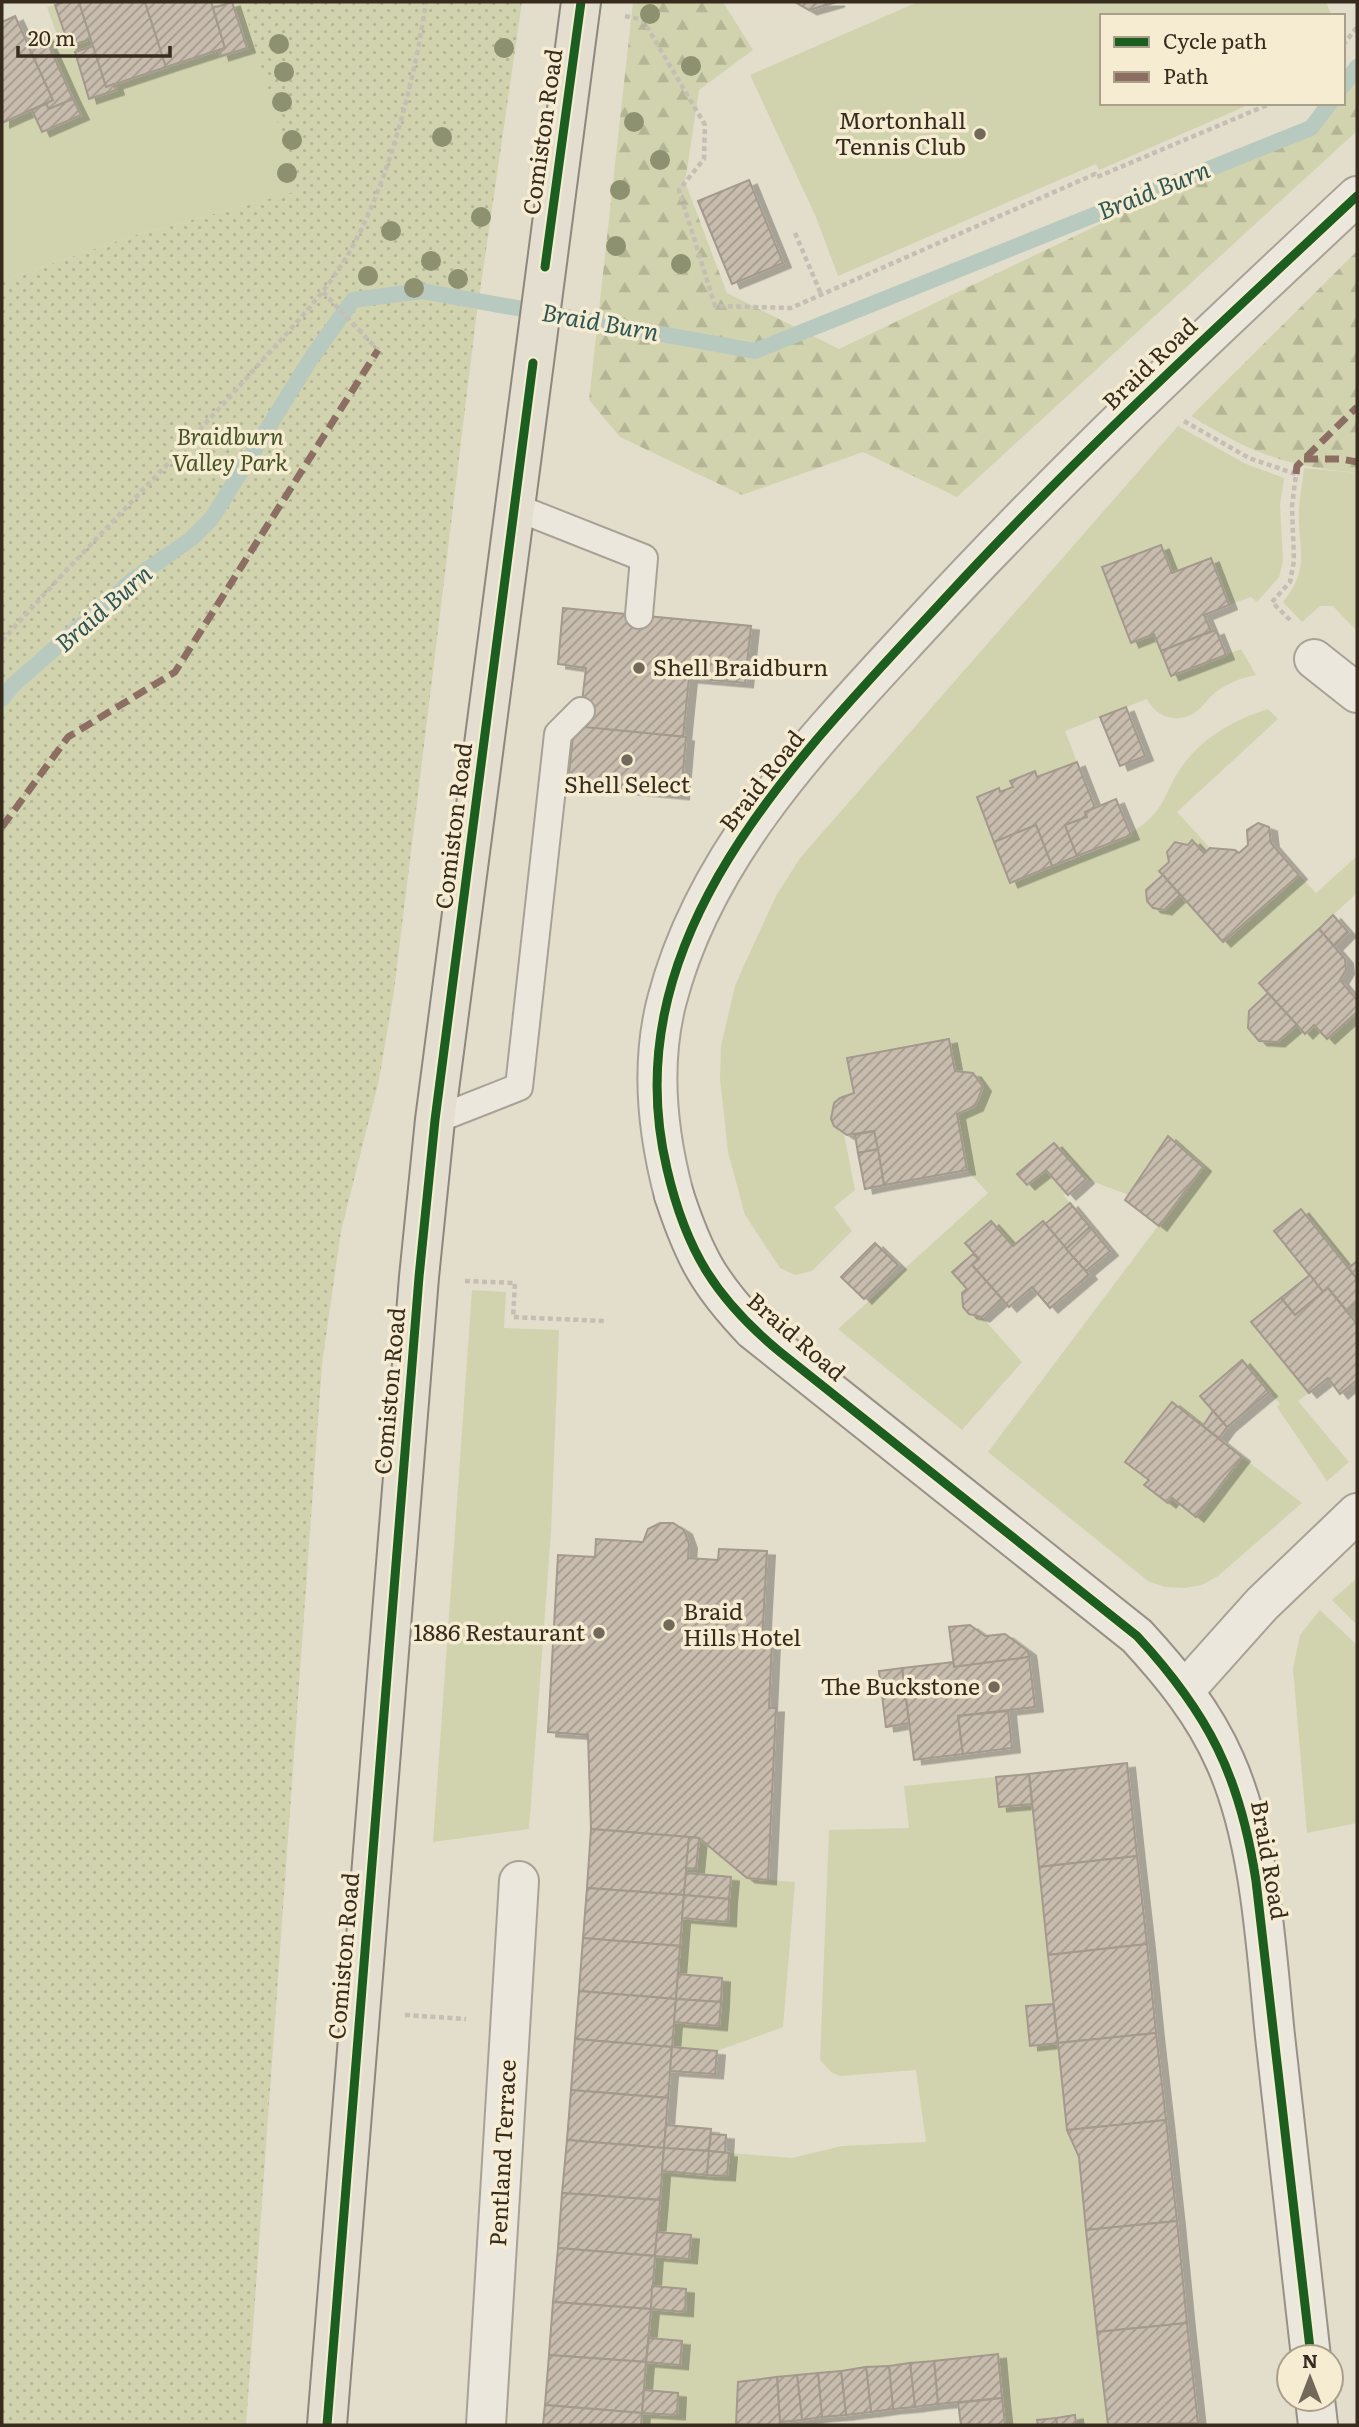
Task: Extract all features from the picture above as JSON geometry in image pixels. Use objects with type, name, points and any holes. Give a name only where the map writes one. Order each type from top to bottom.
[{"type":"main road","name":"Comiston Road","points":[[327,2425],[417,1291],[435,1120],[581,2]]},
{"type":"street","name":"Braid Road","points":[[1309,2343],[1268,1976],[1251,1853],[1225,1761],[1185,1690],[1137,1636],[753,1330],[713,1285],[698,1261],[674,1195],[658,1115],[658,1044],[663,1016],[684,949],[710,892],[762,808],[871,679],[1060,479],[1150,389],[1357,196]]},
{"type":"street","points":[[1314,659],[1357,693]]},
{"type":"street","points":[[1185,1690],[1262,1604],[1357,1513]]},
{"type":"street","name":"Pentland Terrace","points":[[486,2425],[519,1881]]},
{"type":"lane","points":[[515,508],[644,558],[639,615]]},
{"type":"lane","points":[[435,1120],[519,1087],[558,734],[581,711]]},
{"type":"path","points":[[2,642],[205,426],[323,292],[358,236],[377,188],[414,69],[426,2]]},
{"type":"path","points":[[631,17],[643,20],[705,125],[704,159],[679,190],[715,306],[791,308],[1095,174],[1097,177],[1267,105]]},
{"type":"path","points":[[1345,42],[1357,27]]},
{"type":"path","points":[[795,233],[821,294]]},
{"type":"path","points":[[323,292],[378,350]]},
{"type":"path","points":[[1192,426],[1249,458],[1296,474],[1292,506],[1294,561],[1290,582],[1272,602],[1297,627],[1314,659]]},
{"type":"path","points":[[473,1281],[515,1283],[513,1317],[604,1321]]},
{"type":"path","points":[[358,2012],[511,2022]]},
{"type":"green space","points":[[211,2],[242,2],[299,191],[132,236],[2,281],[2,123],[32,110],[42,132],[81,114],[45,37],[56,32],[47,7],[55,5],[69,46],[91,39],[93,46],[75,52],[89,98],[114,84],[219,50],[221,56],[246,48],[232,3],[213,8]]},
{"type":"green space","name":"Braidburn Valley Park","points":[[242,2],[522,2],[476,319],[394,991],[379,1080],[341,1231],[322,1364],[246,2425],[2,2425],[2,281],[132,236],[298,191]]},
{"type":"green space","points":[[633,2],[723,2],[753,50],[699,90],[685,182],[727,293],[839,349],[1307,125],[1324,105],[1345,105],[1345,81],[1357,67],[1357,131],[957,497],[863,452],[742,495],[620,437],[589,400]]},
{"type":"green space","name":"Mortonhall Tennis Club","points":[[918,2],[1326,2],[1331,14],[1100,14],[1100,105],[1248,105],[1099,170],[1096,164],[838,276],[816,217],[750,75]]},
{"type":"green space","points":[[1357,251],[1357,473],[1309,466],[1270,456],[1233,440],[1191,416]]},
{"type":"green space","points":[[1178,426],[1246,464],[1284,478],[1280,505],[1283,561],[1279,577],[1257,602],[1251,597],[1229,605],[1210,558],[1172,573],[1161,545],[1102,568],[1131,643],[1154,634],[1171,676],[1241,649],[1256,675],[1225,686],[1197,711],[1183,718],[1162,715],[1147,699],[1065,731],[1077,762],[1037,777],[1035,772],[1011,782],[1013,787],[1000,792],[999,789],[977,798],[1010,882],[1101,848],[1134,831],[1156,811],[1183,764],[1193,753],[1227,726],[1268,709],[1278,719],[1177,812],[1210,848],[1204,853],[1192,841],[1188,845],[1179,841],[1171,845],[1167,852],[1169,862],[1159,871],[1163,875],[1146,890],[1149,901],[1156,908],[1164,910],[1180,895],[1224,942],[1299,875],[1316,893],[1357,856],[1357,893],[1259,983],[1268,993],[1249,1011],[1248,1028],[1259,1041],[1277,1042],[1297,1025],[1305,1033],[1314,1025],[1327,1038],[1357,1012],[1357,1261],[1349,1268],[1300,1209],[1274,1231],[1310,1275],[1252,1322],[1309,1393],[1298,1401],[1349,1462],[1327,1481],[1277,1407],[1280,1404],[1242,1360],[1201,1396],[1213,1411],[1203,1426],[1172,1402],[1125,1462],[1149,1480],[1145,1486],[1167,1503],[1172,1498],[1196,1516],[1242,1457],[1302,1503],[1218,1576],[1202,1585],[1184,1588],[1165,1587],[1148,1581],[988,1452],[1203,1166],[1168,1136],[1129,1195],[1086,1179],[1054,1144],[1018,1174],[1028,1185],[1046,1170],[1068,1195],[1063,1195],[1070,1203],[1013,1246],[991,1221],[965,1243],[973,1254],[952,1272],[967,1289],[962,1293],[963,1307],[969,1314],[982,1317],[1022,1362],[962,1430],[838,1329],[988,1193],[967,1170],[957,1114],[976,1103],[981,1096],[981,1081],[976,1075],[955,1071],[949,1039],[847,1058],[854,1093],[835,1105],[831,1117],[832,1123],[844,1134],[855,1190],[834,1207],[852,1231],[812,1271],[795,1275],[780,1268],[745,1215],[728,1152],[720,1078],[721,1046],[735,986],[776,896],[800,858]]},
{"type":"green space","points":[[1304,468],[1357,473],[1357,631],[1333,606],[1320,606],[1302,622],[1283,602],[1292,590],[1300,567],[1299,507]]},
{"type":"green space","points":[[472,1290],[506,1292],[504,1328],[559,1330],[551,1532],[529,1829],[433,1842]]},
{"type":"green space","points":[[1357,1578],[1357,1625],[1332,1600]]},
{"type":"green space","points":[[1320,1610],[1357,1645],[1357,1823],[1307,1833],[1293,1668],[1300,1635]]},
{"type":"green space","points":[[996,1777],[999,1807],[1032,1804],[1053,2004],[1026,2007],[1030,2046],[1058,2043],[1067,2130],[1079,2157],[1108,2425],[1076,2425],[1074,2415],[1038,2420],[1038,2425],[1005,2425],[997,2354],[738,2382],[736,2425],[641,2425],[642,2413],[676,2415],[678,2393],[644,2390],[646,2362],[680,2364],[682,2341],[649,2338],[651,2309],[684,2312],[686,2289],[652,2286],[655,2256],[689,2258],[691,2235],[657,2232],[662,2171],[727,2176],[729,2153],[792,2158],[842,2146],[926,2142],[916,2070],[840,2076],[831,2072],[820,2060],[829,1830],[909,1828],[904,1786]]},
{"type":"green space","points":[[699,1838],[747,1878],[795,1882],[783,2027],[717,2051],[672,2047],[674,2022],[719,2025],[722,1978],[678,1974],[682,1918],[728,1922],[731,1877],[686,1873],[686,1868],[696,1869]]},
{"type":"building","points":[[79,2],[91,39],[69,46],[55,5]]},
{"type":"building","points":[[79,2],[145,2],[166,67],[106,87]]},
{"type":"building","points":[[145,2],[211,2],[225,48],[166,67]]},
{"type":"building","points":[[232,2],[247,48],[221,56],[219,50],[225,48],[213,8]]},
{"type":"building","points":[[795,2],[837,2],[809,10]]},
{"type":"building","points":[[15,16],[53,100],[2,123],[2,22]]},
{"type":"building","points":[[45,37],[73,99],[49,109],[46,104],[53,100],[28,45]]},
{"type":"building","points":[[93,46],[106,87],[114,84],[116,90],[89,99],[75,52]]},
{"type":"building","points":[[73,99],[81,115],[42,132],[32,110],[46,104],[49,109]]},
{"type":"building","points":[[749,180],[783,263],[732,284],[698,201]]},
{"type":"building","points":[[1161,545],[1172,573],[1211,558],[1229,605],[1204,615],[1211,631],[1161,651],[1154,634],[1131,643],[1102,567]]},
{"type":"building","points":[[563,608],[751,626],[745,683],[689,678],[683,737],[579,727],[586,668],[558,664]]},
{"type":"building","points":[[1216,630],[1226,655],[1171,676],[1161,651]]},
{"type":"building","points":[[1126,707],[1145,756],[1120,766],[1100,717]]},
{"type":"building","name":"Shell Select","points":[[574,726],[686,737],[681,795],[568,784]]},
{"type":"building","points":[[1077,762],[1095,808],[1085,812],[1087,817],[1065,825],[1077,856],[1052,866],[1036,825],[994,842],[977,797],[999,788],[1000,792],[1013,787],[1010,781],[1035,771],[1037,777]]},
{"type":"building","points":[[1116,799],[1131,835],[1077,856],[1065,825],[1087,817],[1085,812]]},
{"type":"building","points":[[1258,823],[1269,827],[1271,843],[1299,875],[1223,942],[1159,871],[1169,862],[1167,852],[1175,842],[1188,845],[1192,840],[1204,853],[1210,848],[1235,850],[1239,853],[1248,845],[1247,830]]},
{"type":"building","points":[[1036,825],[1052,866],[1010,883],[994,842]]},
{"type":"building","points":[[1163,875],[1180,895],[1164,910],[1153,908],[1147,901],[1146,890]]},
{"type":"building","points":[[1333,915],[1348,932],[1334,946],[1319,929]]},
{"type":"building","points":[[1319,929],[1345,959],[1346,970],[1340,980],[1357,1000],[1357,1012],[1327,1039],[1314,1025],[1305,1034],[1259,983]]},
{"type":"building","points":[[1268,993],[1297,1025],[1277,1042],[1259,1041],[1248,1028],[1249,1011]]},
{"type":"building","points":[[949,1039],[955,1071],[973,1073],[983,1087],[975,1106],[957,1114],[967,1170],[884,1185],[874,1131],[847,1135],[834,1126],[831,1119],[834,1103],[854,1093],[847,1058]]},
{"type":"building","points":[[874,1131],[878,1149],[858,1153],[855,1135]]},
{"type":"building","points":[[1168,1136],[1203,1167],[1159,1226],[1125,1200]]},
{"type":"building","points":[[1054,1143],[1086,1179],[1068,1195],[1046,1170],[1027,1185],[1017,1174]]},
{"type":"building","points":[[878,1149],[884,1185],[865,1189],[858,1153]]},
{"type":"building","points":[[1070,1203],[1090,1227],[1066,1249],[1045,1224]]},
{"type":"building","points":[[1301,1209],[1357,1279],[1357,1302],[1347,1311],[1328,1288],[1323,1292],[1274,1231]]},
{"type":"building","points":[[991,1221],[1013,1246],[1043,1221],[1089,1275],[1050,1308],[1032,1287],[1009,1307],[972,1265],[979,1259],[965,1243]]},
{"type":"building","points":[[1090,1227],[1110,1251],[1086,1271],[1066,1249]]},
{"type":"building","points":[[875,1243],[898,1265],[864,1299],[841,1277]]},
{"type":"building","points":[[973,1254],[979,1259],[972,1265],[1002,1299],[982,1317],[969,1314],[963,1307],[962,1293],[967,1289],[952,1272]]},
{"type":"building","points":[[1357,1261],[1357,1279],[1349,1268]]},
{"type":"building","points":[[1310,1275],[1323,1292],[1295,1315],[1281,1298]]},
{"type":"building","points":[[1328,1288],[1357,1324],[1357,1380],[1340,1394],[1328,1378],[1309,1393],[1251,1322],[1281,1298],[1295,1315]]},
{"type":"building","points":[[1242,1360],[1269,1392],[1227,1427],[1200,1396]]},
{"type":"building","points":[[1172,1402],[1242,1457],[1196,1517],[1172,1498],[1168,1503],[1144,1485],[1149,1480],[1125,1462]]},
{"type":"building","points":[[1213,1411],[1227,1427],[1219,1438],[1203,1426]]},
{"type":"building","points":[[660,1523],[673,1523],[684,1530],[689,1544],[688,1558],[718,1560],[719,1549],[767,1551],[762,1641],[772,1641],[769,1708],[776,1708],[768,1880],[747,1878],[699,1838],[591,1829],[588,1735],[548,1732],[558,1555],[595,1557],[596,1539],[643,1542],[648,1529]]},
{"type":"building","points":[[970,1625],[985,1636],[1005,1634],[1028,1651],[1029,1657],[954,1667],[949,1627]]},
{"type":"building","points":[[1029,1657],[1035,1707],[958,1716],[963,1754],[914,1760],[902,1668],[953,1662],[954,1667]]},
{"type":"building","points":[[902,1668],[909,1723],[886,1727],[879,1671]]},
{"type":"building","points":[[1008,1711],[1012,1748],[963,1754],[958,1716]]},
{"type":"building","points":[[1127,1763],[1137,1856],[1039,1867],[1029,1774]]},
{"type":"building","points":[[1029,1774],[1032,1804],[999,1807],[996,1777]]},
{"type":"building","points":[[591,1829],[689,1837],[684,1895],[587,1888]]},
{"type":"building","points":[[689,1837],[699,1838],[696,1869],[686,1868]]},
{"type":"building","points":[[1137,1856],[1147,1944],[1048,1955],[1039,1867]]},
{"type":"building","points":[[686,1873],[731,1877],[729,1899],[684,1895]]},
{"type":"building","points":[[587,1888],[684,1895],[680,1946],[583,1938]]},
{"type":"building","points":[[684,1895],[729,1899],[728,1922],[682,1918]]},
{"type":"building","points":[[583,1938],[680,1946],[676,1999],[579,1991]]},
{"type":"building","points":[[1147,1944],[1156,2033],[1058,2043],[1048,1955]]},
{"type":"building","points":[[678,1974],[722,1978],[721,2002],[676,1999]]},
{"type":"building","points":[[579,1991],[676,1999],[672,2047],[575,2039]]},
{"type":"building","points":[[676,1999],[721,2002],[719,2026],[674,2022]]},
{"type":"building","points":[[1053,2004],[1058,2043],[1030,2046],[1026,2006]]},
{"type":"building","points":[[1156,2033],[1166,2120],[1067,2130],[1058,2043]]},
{"type":"building","points":[[575,2039],[672,2047],[668,2098],[571,2090]]},
{"type":"building","points":[[672,2047],[717,2051],[715,2074],[670,2071]]},
{"type":"building","points":[[571,2090],[668,2098],[664,2148],[567,2140]]},
{"type":"building","points":[[1166,2120],[1177,2221],[1086,2230],[1079,2157],[1067,2130]]},
{"type":"building","points":[[666,2125],[711,2129],[709,2151],[664,2148]]},
{"type":"building","points":[[711,2134],[726,2135],[725,2153],[709,2151]]},
{"type":"building","points":[[567,2140],[664,2148],[660,2200],[562,2193]]},
{"type":"building","points":[[664,2148],[709,2151],[707,2175],[662,2171]]},
{"type":"building","points":[[709,2151],[729,2153],[727,2176],[707,2175]]},
{"type":"building","points":[[562,2193],[660,2200],[655,2256],[558,2248]]},
{"type":"building","points":[[1177,2221],[1187,2323],[1097,2332],[1086,2230]]},
{"type":"building","points":[[657,2232],[691,2235],[689,2259],[655,2256]]},
{"type":"building","points":[[558,2248],[655,2256],[651,2309],[553,2302]]},
{"type":"building","points":[[652,2286],[686,2289],[685,2312],[651,2309]]},
{"type":"building","points":[[553,2302],[651,2309],[646,2362],[549,2355]]},
{"type":"building","points":[[1187,2323],[1198,2423],[1108,2425],[1097,2332]]},
{"type":"building","points":[[649,2338],[682,2341],[680,2365],[646,2362]]},
{"type":"building","points":[[998,2354],[1002,2398],[938,2404],[934,2361]]},
{"type":"building","points":[[549,2355],[646,2362],[642,2413],[545,2405]]},
{"type":"building","points":[[934,2361],[938,2404],[915,2407],[910,2363]]},
{"type":"building","points":[[910,2363],[915,2407],[893,2409],[889,2366]]},
{"type":"building","points":[[889,2366],[893,2409],[871,2412],[866,2367]]},
{"type":"building","points":[[866,2367],[871,2412],[846,2415],[841,2371]]},
{"type":"building","points":[[841,2371],[846,2415],[822,2417],[818,2373]]},
{"type":"building","points":[[818,2373],[822,2417],[802,2420],[797,2375]]},
{"type":"building","points":[[797,2375],[802,2420],[780,2422],[777,2377]]},
{"type":"building","points":[[777,2377],[780,2425],[736,2425],[738,2382]]},
{"type":"building","points":[[644,2390],[678,2393],[677,2415],[642,2413]]},
{"type":"building","points":[[1002,2398],[1005,2425],[961,2425],[958,2403]]},
{"type":"building","points":[[545,2405],[642,2413],[641,2425],[543,2425]]},
{"type":"building","points":[[1075,2415],[1076,2425],[1057,2425],[1056,2418]]},
{"type":"building","points":[[1056,2418],[1057,2425],[1038,2425],[1037,2420]]},
{"type":"waterway","name":"Braid Burn","points":[[1345,83],[1357,67]]},
{"type":"waterway","name":"Braid Burn","points":[[2,699],[13,685],[135,578],[191,539],[212,518],[312,357],[353,300],[422,291],[755,351],[1311,128],[1328,105]]},
{"type":"marked path","points":[[2,827],[68,737],[175,672],[378,350]]},
{"type":"marked path","points":[[1296,474],[1297,466],[1357,407]]},
{"type":"marked path","points":[[1304,459],[1357,462]]},
{"type":"cycle path","points":[[545,267],[581,2]]},
{"type":"cycle path","points":[[1309,2343],[1256,1881],[1241,1809],[1218,1748],[1184,1692],[1137,1636],[780,1352],[738,1313],[707,1271],[684,1225],[667,1169],[657,1083],[667,1002],[693,926],[732,853],[780,784],[891,656],[1046,492],[1357,196]]},
{"type":"cycle path","points":[[327,2425],[419,1277],[435,1120],[533,363]]},
{"type":"place","name":"Mortonhall Tennis Club","points":[[980,134]]},
{"type":"place","name":"Shell Braidburn","points":[[639,668]]},
{"type":"place","name":"Shell Select","points":[[627,760]]},
{"type":"place","name":"Braid Hills Hotel","points":[[669,1625]]},
{"type":"place","name":"1886 Restaurant","points":[[599,1633]]},
{"type":"place","name":"The Buckstone","points":[[994,1687]]}]
